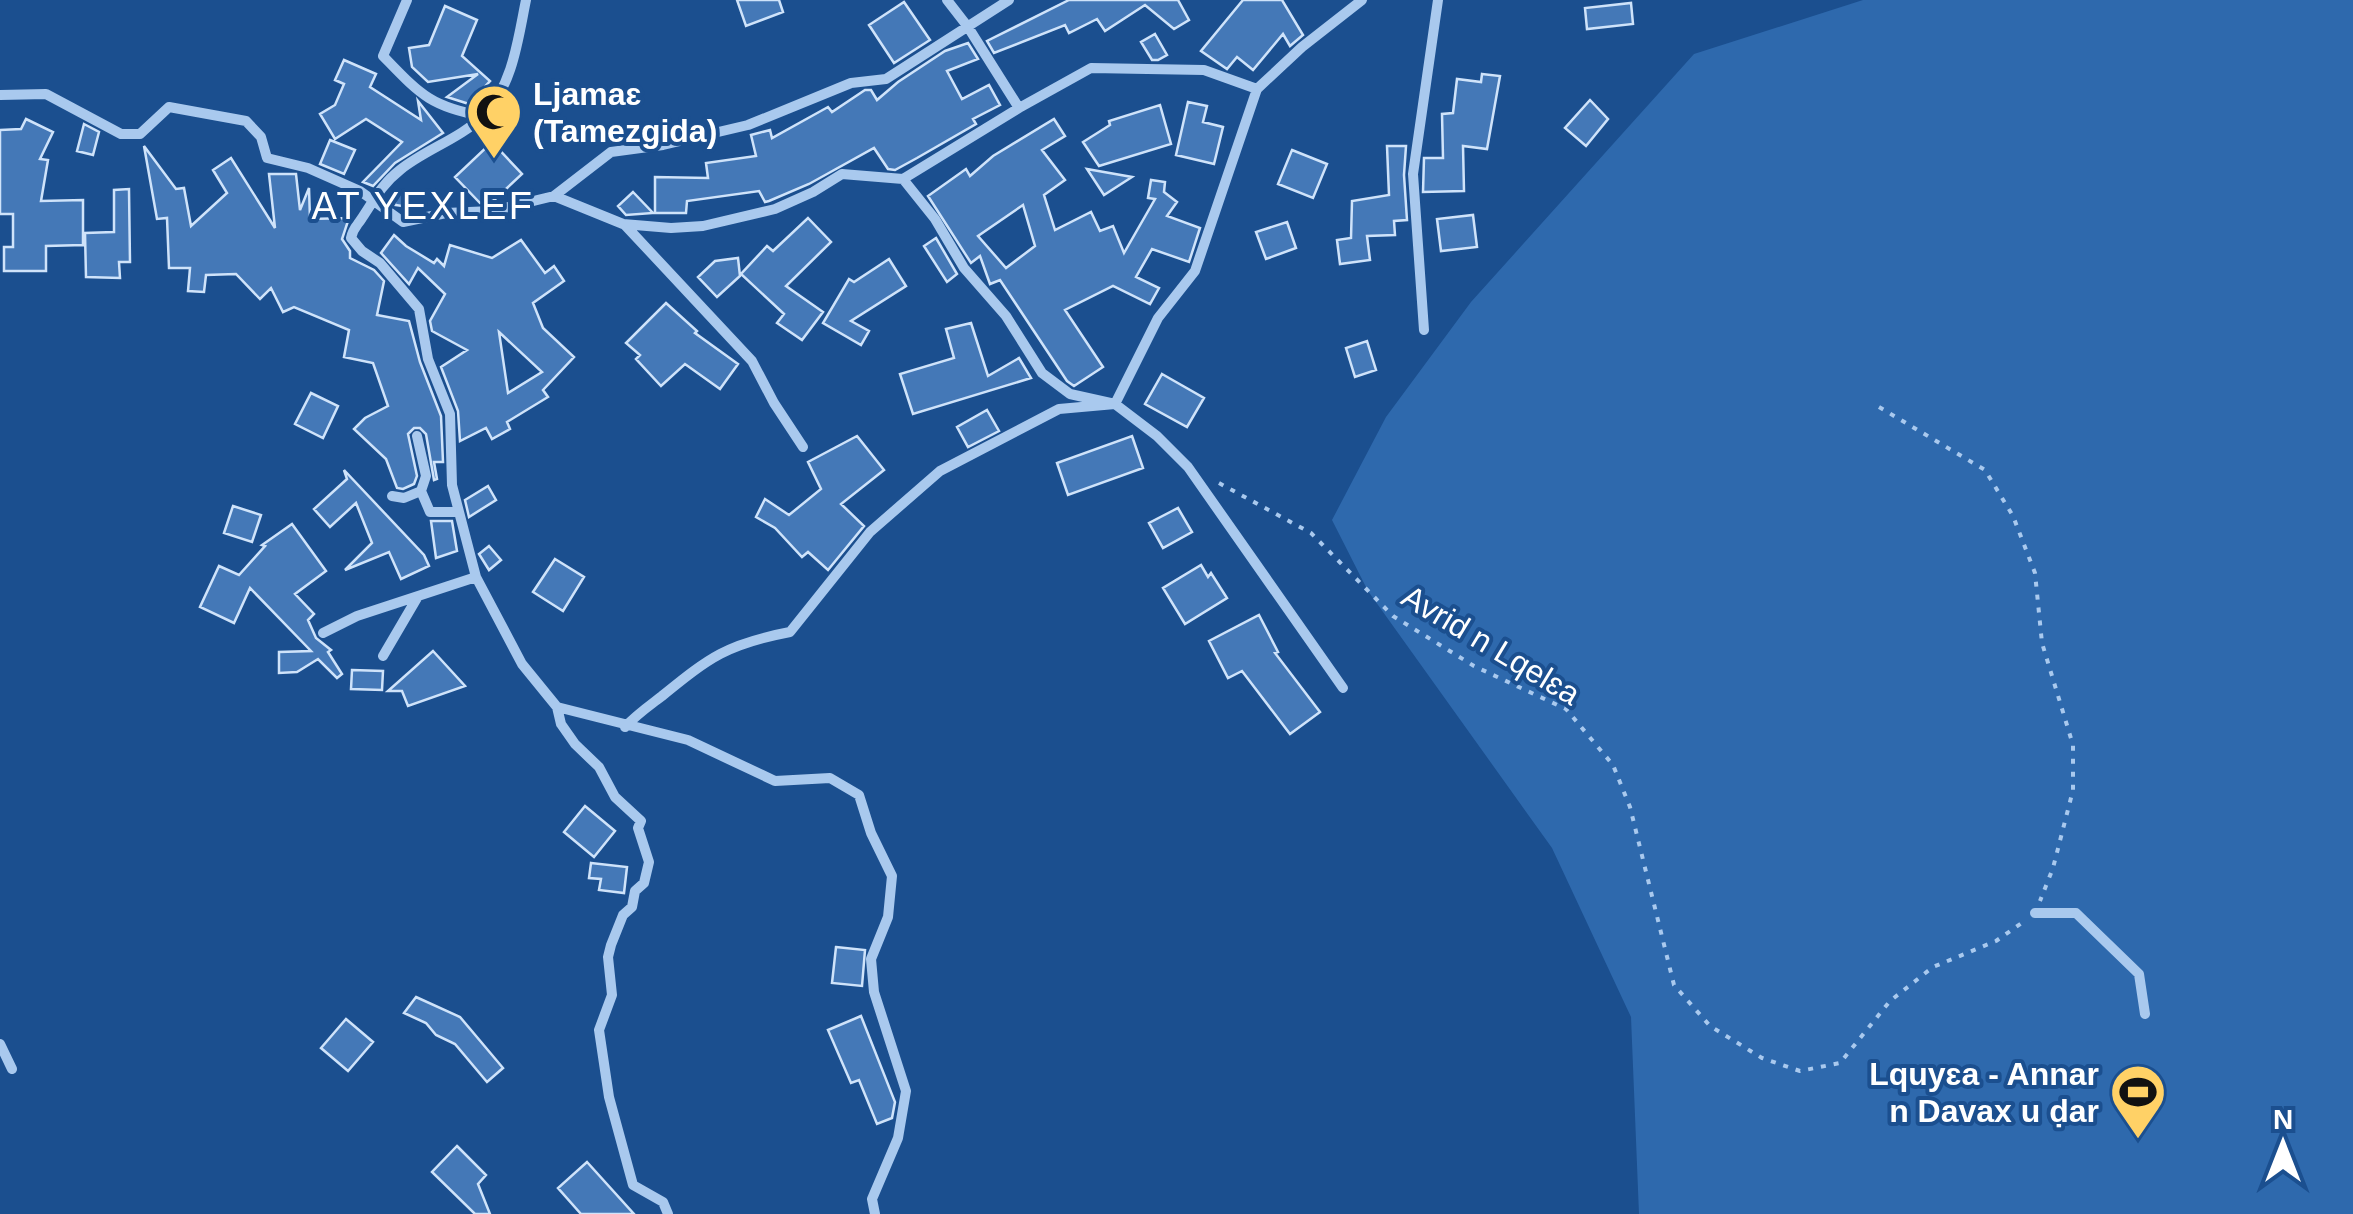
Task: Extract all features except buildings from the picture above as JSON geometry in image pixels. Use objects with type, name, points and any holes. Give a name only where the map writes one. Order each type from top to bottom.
[{"type":"street","points":[[407,0],[384,56],[421,96],[452,111],[483,116]]},
{"type":"street","points":[[526,0],[513,60],[501,92],[483,116],[442,146],[402,168],[370,201],[351,238],[380,263],[419,310],[428,359],[450,414],[452,484],[476,577],[522,664],[557,707],[562,724],[598,768],[614,797],[641,821],[638,828],[649,862],[644,884],[635,891],[632,907],[623,915],[611,944],[608,958],[612,994],[598,1030],[602,1066],[633,1184],[662,1202],[668,1214]]},
{"type":"street","points":[[947,0],[968,26],[1018,108]]},
{"type":"street","points":[[0,95],[46,94],[121,134],[140,134],[168,107],[246,122],[261,137],[267,158],[308,168],[360,191],[403,222],[446,213],[492,212],[554,196],[612,152],[663,145],[748,124],[851,83],[886,80],[1008,0]]},
{"type":"street","points":[[1115,404],[1158,318],[1195,271],[1256,88],[1362,0]]},
{"type":"street","points":[[1424,330],[1413,174],[1438,0]]},
{"type":"street","points":[[903,179],[1092,68],[1204,70],[1256,88]]},
{"type":"street","points":[[554,196],[623,224],[671,228],[703,226],[775,209],[842,174],[903,179],[935,219],[964,268],[1006,316],[1042,373],[1070,394],[1115,404],[1157,436],[1188,467],[1343,688]]},
{"type":"street","points":[[623,224],[752,362],[803,447]]},
{"type":"street","points":[[625,726],[686,674],[715,655],[750,640],[790,632],[870,532],[940,471],[1059,409],[1115,404]]},
{"type":"street","points":[[418,436],[426,476],[421,490],[430,512],[458,512]]},
{"type":"street","points":[[392,496],[404,498],[421,490]]},
{"type":"street","points":[[323,633],[357,616],[476,577]]},
{"type":"street","points":[[383,656],[418,597]]},
{"type":"street","points":[[557,707],[688,740],[775,781],[830,778],[859,795],[871,833],[892,876],[888,917],[871,959],[874,992],[906,1091],[898,1138],[872,1199],[875,1214]]},
{"type":"street","points":[[2035,913],[2076,913],[2138,974],[2145,1014]]},
{"type":"street","points":[[0,1044],[12,1069]]},
{"type":"path","points":[[1879,408],[1985,470],[2013,516],[2036,573],[2042,643],[2072,745],[2073,790],[2054,868],[2035,913]]},
{"type":"path","name":"Avrid n Lqelɛa","points":[[1188,467],[1311,533],[1393,616],[1474,666],[1566,709],[1613,765],[1630,807],[1674,984],[1710,1026],[1762,1058],[1800,1071],[1840,1063],[1890,1001],[1932,966],[1996,941],[2035,913]]},
{"type":"shaded area","points":[[1863,0],[2353,0],[2353,1214],[1639,1214],[1631,1017],[1552,848],[1368,591],[1332,520],[1386,417],[1471,302],[1694,54]]},
{"type":"place","name":"Ljamaɛ (Tamezgida)","points":[[494,161]]},
{"type":"place","name":"Lquyɛa - Annar n Davax u ḍar","points":[[2138,1141]]},
{"type":"district","name":"AT YEXLEF","points":[[423,206]]}]
